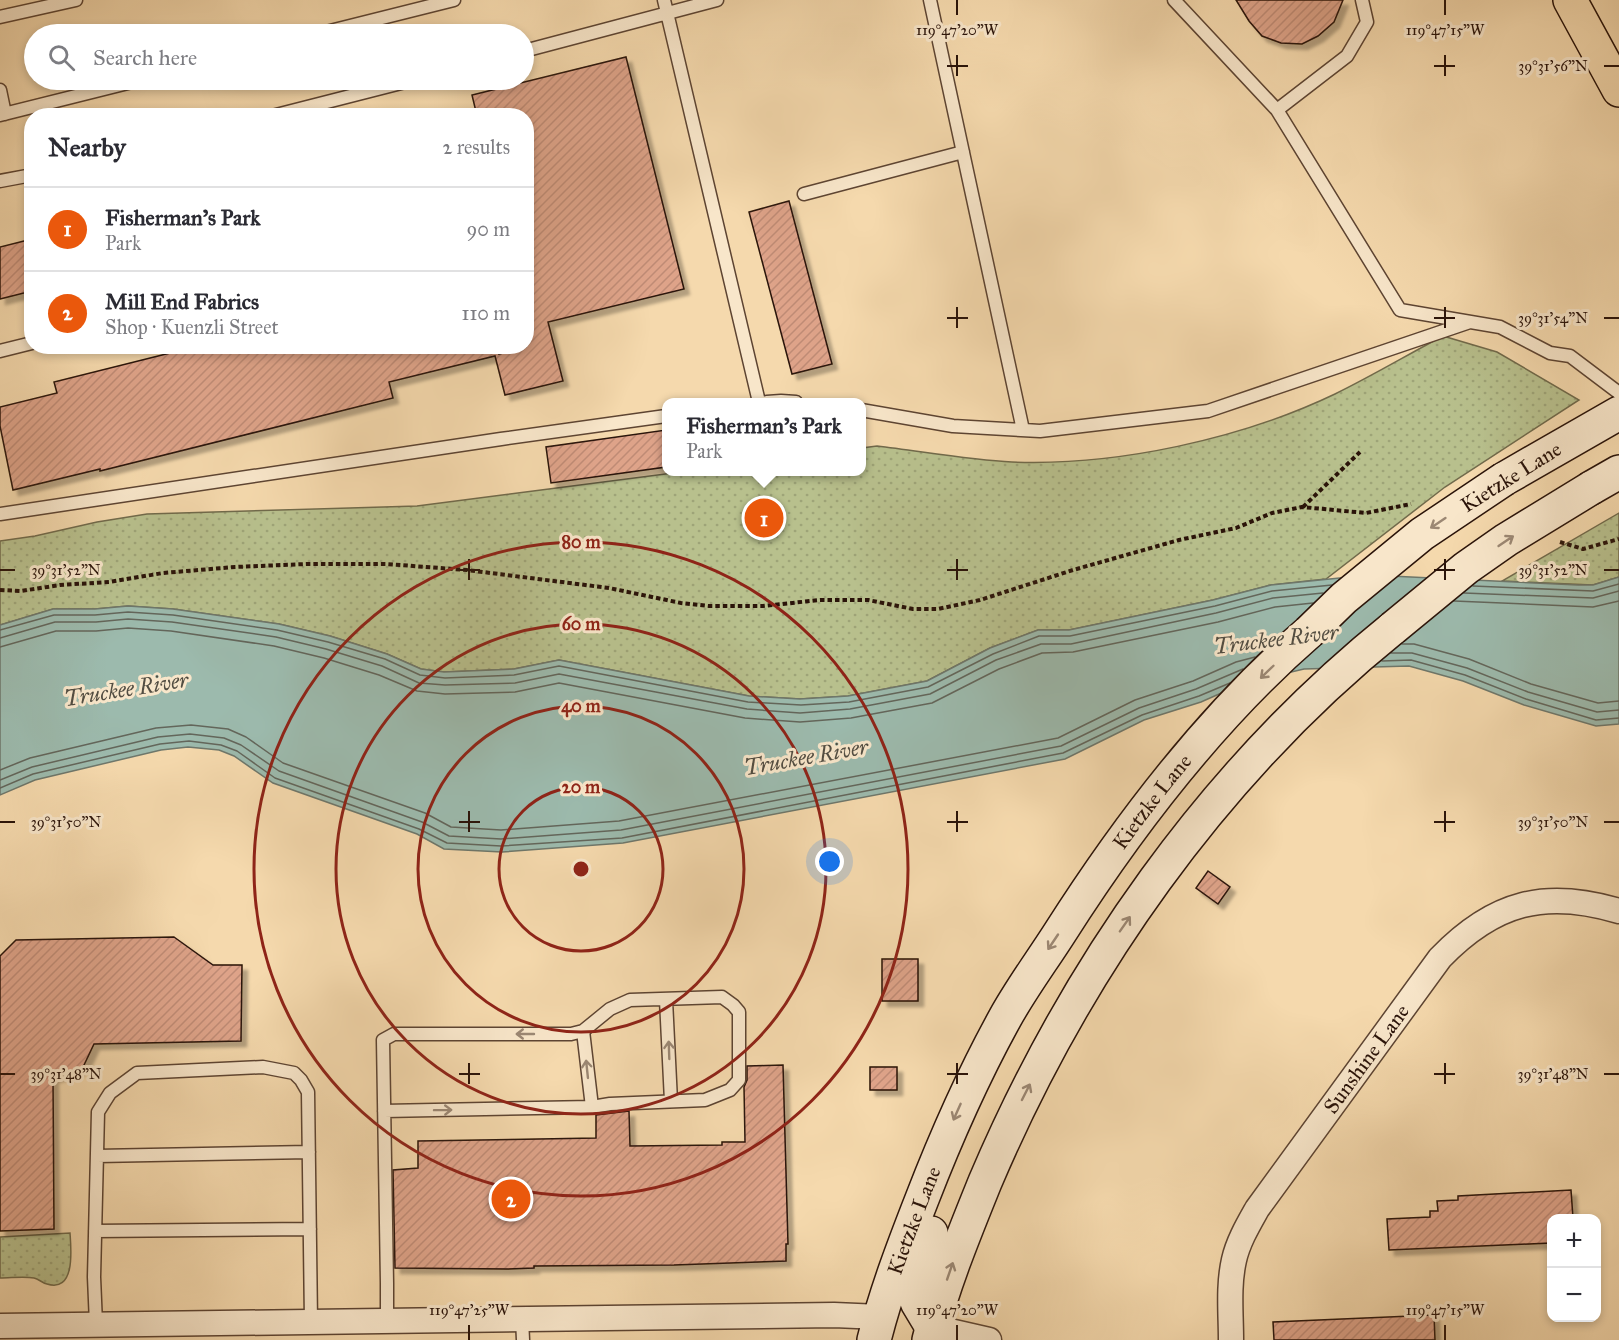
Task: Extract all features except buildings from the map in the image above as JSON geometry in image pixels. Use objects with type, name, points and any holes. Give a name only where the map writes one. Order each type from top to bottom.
[{"type":"highway","points":[[1570,0],[1619,90]]},
{"type":"main road","name":"Kietzke Lane","points":[[882,1332],[903,1246],[934,1166],[962,1103],[1005,1018],[1085,892],[1172,776],[1236,702],[1344,598],[1422,534],[1504,479],[1619,413]]},
{"type":"main road","points":[[931,1333],[963,1233],[1005,1135],[1064,1021],[1099,962],[1188,838],[1240,773],[1331,680],[1425,601],[1506,540],[1619,472]]},
{"type":"main road","points":[[931,1333],[916,1302],[918,1272],[941,1201],[942,1180],[934,1166]]},
{"type":"street","name":"Sunshine Lane","points":[[1231,1340],[1231,1288],[1234,1260],[1243,1235],[1257,1209],[1440,958],[1461,936],[1515,906],[1546,901],[1577,901],[1619,911]]},
{"type":"street","points":[[0,1326],[96,1324],[286,1327],[311,1322],[387,1321],[523,1330],[834,1315],[882,1332]]},
{"type":"street","points":[[931,1333],[989,1340]]},
{"type":"lane","points":[[0,17],[76,0]]},
{"type":"lane","points":[[358,24],[454,0]]},
{"type":"lane","points":[[664,0],[758,398]]},
{"type":"lane","points":[[534,48],[668,15],[717,0]]},
{"type":"lane","points":[[930,0],[1023,430]]},
{"type":"lane","points":[[1174,0],[1277,110],[1400,310],[1500,327],[1550,353],[1570,356],[1619,393]]},
{"type":"lane","points":[[1277,110],[1347,56],[1367,22],[1362,0]]},
{"type":"lane","points":[[0,90],[3,114],[24,109]]},
{"type":"lane","points":[[27,108],[100,90]]},
{"type":"lane","points":[[303,108],[374,90]]},
{"type":"lane","points":[[804,194],[963,152]]},
{"type":"lane","points":[[0,181],[24,177]]},
{"type":"lane","points":[[866,411],[953,426],[1040,431],[1208,411],[1470,322]]},
{"type":"lane","points":[[0,351],[24,345]]},
{"type":"lane","points":[[0,514],[662,417]]},
{"type":"lane","points":[[384,1111],[592,1107],[705,1100],[730,1090],[739,1080],[739,1012],[722,997],[630,1000],[610,1010],[583,1031],[571,1034],[394,1034],[383,1040],[384,1111],[387,1321]]},
{"type":"lane","points":[[666,999],[671,1101]]},
{"type":"lane","points":[[583,1031],[592,1107]]},
{"type":"lane","points":[[96,1324],[94,1277],[98,1112],[110,1093],[137,1073],[262,1067],[294,1072],[302,1080],[308,1092],[311,1322]]},
{"type":"lane","points":[[97,1156],[309,1152]]},
{"type":"lane","points":[[95,1231],[310,1229]]},
{"type":"path","points":[[1302,507],[1360,452]]},
{"type":"path","points":[[0,590],[21,591],[60,585],[109,582],[163,573],[235,567],[386,564],[467,570],[609,588],[681,603],[709,606],[763,606],[820,600],[868,600],[913,609],[938,609],[980,600],[1073,570],[1179,540],[1236,528],[1272,513],[1302,507],[1366,513],[1405,504],[1415,505]]},
{"type":"path","points":[[1556,540],[1583,549],[1619,539]]},
{"type":"green space","points":[[1443,336],[1497,352],[1579,400],[1445,487],[1326,579],[1271,585],[1213,600],[1069,630],[1038,630],[990,648],[927,681],[848,696],[800,699],[749,696],[559,660],[514,669],[444,672],[421,669],[387,654],[330,636],[279,624],[173,609],[128,606],[53,609],[0,625],[0,541],[35,536],[97,522],[147,514],[417,506],[662,474],[866,476],[866,447],[877,446],[1012,462],[1094,459],[1136,454],[1219,436],[1298,410],[1349,387]]},
{"type":"green space","points":[[1619,513],[1619,577],[1593,585],[1502,581]]},
{"type":"green space","points":[[70,1233],[70,1268],[63,1282],[56,1285],[30,1277],[0,1278],[0,1237]]},
{"type":"water","name":"Truckee River","points":[[1369,575],[1578,585],[1593,585],[1619,577],[1619,724],[1596,726],[1524,705],[1463,681],[1409,666],[1304,669],[1244,683],[1201,702],[1144,720],[1065,759],[623,843],[502,852],[444,849],[417,834],[273,783],[234,756],[219,750],[188,747],[161,750],[35,780],[0,795],[0,625],[53,609],[128,606],[173,609],[279,624],[330,636],[387,654],[421,669],[444,672],[514,669],[559,660],[749,696],[800,699],[848,696],[927,681],[990,648],[1038,630],[1069,630],[1213,600],[1271,585]]},
{"type":"place","name":"Fisherman's Park","points":[[764,518]]},
{"type":"place","name":"Mill End Fabrics","points":[[511,1199]]}]
